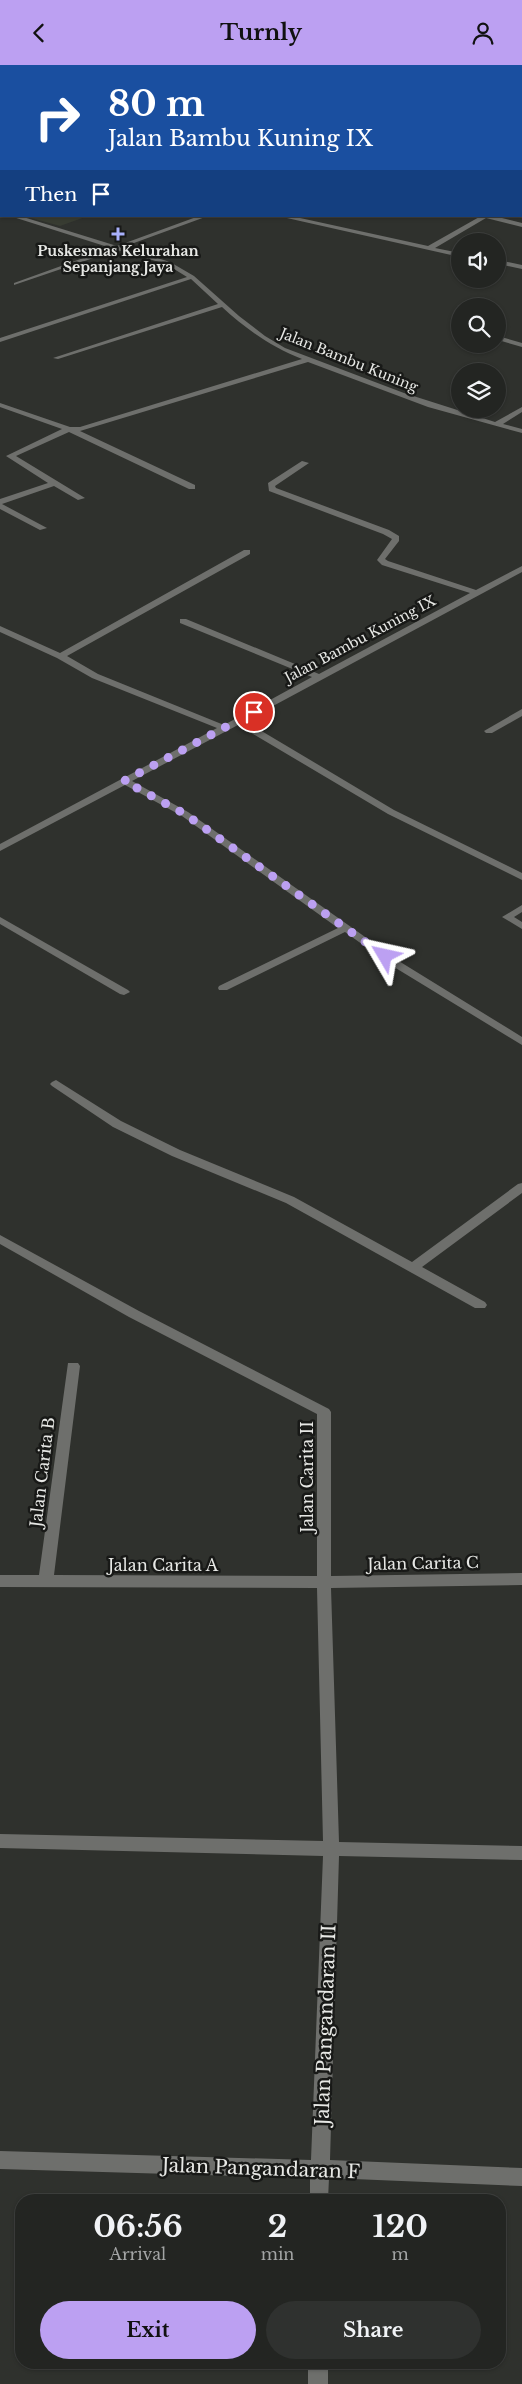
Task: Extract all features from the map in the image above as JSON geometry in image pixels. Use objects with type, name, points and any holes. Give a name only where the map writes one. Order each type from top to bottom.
[{"type":"street","name":"Jalan Bambu Kuning","points":[[16,217],[160,260],[192,277],[263,337],[309,359],[425,404],[522,431]]},
{"type":"street","points":[[16,284],[202,217]]},
{"type":"street","points":[[285,217],[451,253]]},
{"type":"street","points":[[428,249],[484,217],[522,225]]},
{"type":"street","points":[[506,264],[522,267]]},
{"type":"street","points":[[0,340],[192,277]]},
{"type":"street","points":[[56,358],[224,304]]},
{"type":"street","points":[[506,340],[522,345]]},
{"type":"street","points":[[81,498],[10,456],[69,429],[80,429],[158,407],[309,359]]},
{"type":"street","points":[[0,405],[69,429],[192,487]]},
{"type":"street","points":[[496,425],[522,409]]},
{"type":"street","points":[[0,416],[16,410]]},
{"type":"street","points":[[306,463],[272,485],[272,489],[386,532],[396,538],[394,544],[381,560],[385,563],[477,593]]},
{"type":"street","points":[[0,504],[55,483]]},
{"type":"street","points":[[0,504],[43,528]]},
{"type":"street","points":[[60,656],[153,607],[247,552]]},
{"type":"street","name":"Jalan Bambu Kuning IX","points":[[0,848],[522,569]]},
{"type":"street","points":[[183,621],[319,677]]},
{"type":"street","points":[[0,629],[60,656],[95,676],[224,728]]},
{"type":"street","points":[[489,731],[522,713]]},
{"type":"street","points":[[238,721],[391,812],[522,877]]},
{"type":"street","points":[[124,781],[185,814],[398,965],[522,1042]]},
{"type":"street","points":[[522,908],[507,917],[522,926]]},
{"type":"street","points":[[0,919],[124,992]]},
{"type":"street","points":[[223,988],[346,928]]},
{"type":"street","points":[[56,1084],[117,1124],[203,1164],[290,1200],[480,1305]]},
{"type":"street","points":[[414,1267],[522,1187]]},
{"type":"street","name":"Jalan Carita II","points":[[0,1239],[134,1314],[324,1412],[325,1583],[332,1849]]},
{"type":"street","name":"Jalan Carita B","points":[[46,1582],[73,1366]]},
{"type":"street","name":"Jalan Carita C","points":[[325,1583],[522,1579]]},
{"type":"street","name":"Jalan Carita A","points":[[0,1581],[325,1583]]},
{"type":"street","points":[[0,1841],[522,1853]]},
{"type":"street","name":"Jalan Pangandaran II","points":[[319,2194],[332,1849]]},
{"type":"street","name":"Jalan Pangandaran F","points":[[0,2160],[522,2177]]},
{"type":"street","points":[[318,2369],[318,2384]]},
{"type":"shaded area","points":[[28,217],[85,217],[60,226]]},
{"type":"place","name":"Puskesmas Kelurahan Sepanjang Jaya","points":[[118,234]]},
{"type":"route","points":[[254,712],[124,781],[185,814],[385,956]]}]
